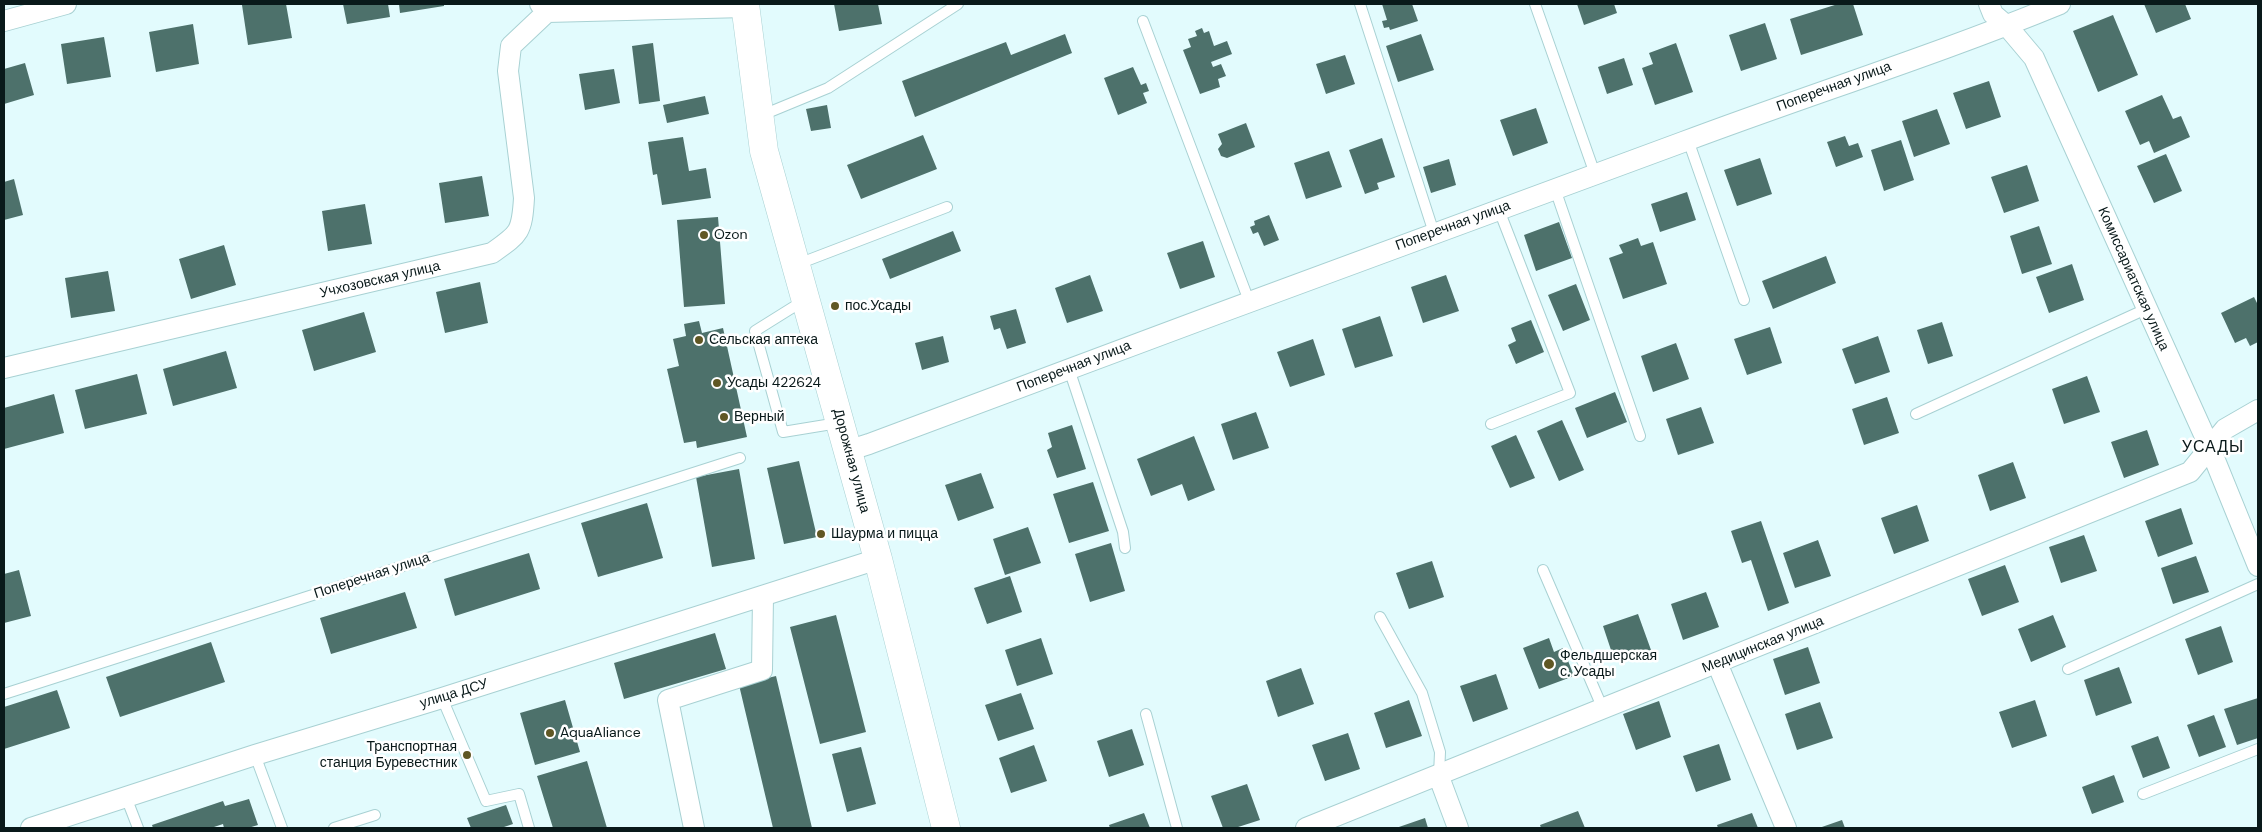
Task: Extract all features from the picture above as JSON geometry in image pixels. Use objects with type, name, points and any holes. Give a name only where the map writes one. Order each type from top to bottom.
[{"type":"street","points":[[4,20],[66,4]]},
{"type":"street","name":"Комиссариатская улица","points":[[1989,4],[1992,14],[2007,26],[2034,58],[2210,448],[2258,566]]},
{"type":"street","name":"Поперечная улица","points":[[847,450],[878,441],[1249,301],[1688,140],[2007,26],[2060,4]]},
{"type":"street","points":[[544,8],[740,6]]},
{"type":"street","name":"Дорожная улица","points":[[740,6],[760,116],[764,151],[878,559],[946,828]]},
{"type":"street","name":"Учхозовская улица","points":[[4,368],[492,253],[515,237],[523,219],[524,198],[508,71],[511,46],[544,8]]},
{"type":"street","name":"Медицинская улица","points":[[1306,828],[1438,777],[2190,472],[2225,429],[2258,410]]},
{"type":"street","name":"улица ДСУ","points":[[31,828],[255,754],[442,698],[878,559]]},
{"type":"street","points":[[694,828],[668,700],[762,670],[763,596]]},
{"type":"street","points":[[1717,663],[1786,828]]},
{"type":"street","points":[[1438,777],[1458,828]]},
{"type":"lane","points":[[760,116],[828,88],[958,4]]},
{"type":"lane","points":[[1360,4],[1434,233]]},
{"type":"lane","points":[[1535,4],[1595,174]]},
{"type":"lane","points":[[1144,21],[1249,301]]},
{"type":"lane","points":[[1688,140],[1744,300]]},
{"type":"lane","points":[[1555,189],[1640,436]]},
{"type":"lane","points":[[797,265],[947,206]]},
{"type":"lane","points":[[1491,424],[1570,393],[1499,210]]},
{"type":"lane","points":[[806,299],[755,331],[784,432],[840,422]]},
{"type":"lane","points":[[1916,414],[2146,309]]},
{"type":"lane","points":[[1069,368],[1123,532],[1125,548]]},
{"type":"lane","name":"Поперечная улица","points":[[4,694],[740,458]]},
{"type":"lane","points":[[1544,570],[1603,710]]},
{"type":"lane","points":[[2068,669],[2258,584]]},
{"type":"lane","points":[[1380,617],[1422,692],[1440,752],[1438,777]]},
{"type":"lane","points":[[442,698],[486,801],[519,794],[529,828]]},
{"type":"lane","points":[[1146,714],[1177,828]]},
{"type":"lane","points":[[2143,794],[2258,749]]},
{"type":"lane","points":[[255,754],[282,828]]},
{"type":"lane","points":[[126,797],[138,828]]},
{"type":"lane","points":[[334,828],[375,815]]},
{"type":"building","points":[[286,4],[292,38],[248,45],[242,5]]},
{"type":"building","points":[[343,4],[388,4],[390,17],[347,24]]},
{"type":"building","points":[[399,4],[444,4],[444,6],[400,13]]},
{"type":"building","points":[[834,4],[878,4],[882,24],[839,31]]},
{"type":"building","points":[[1382,4],[1412,4],[1418,21],[1390,30],[1389,27],[1384,28],[1382,21],[1387,20]]},
{"type":"building","points":[[1577,4],[1614,4],[1617,13],[1584,25]]},
{"type":"building","points":[[1838,4],[1853,4],[1863,35],[1801,55],[1790,19]]},
{"type":"building","points":[[2144,4],[2185,4],[2191,19],[2156,33]]},
{"type":"building","points":[[2113,15],[2138,75],[2098,92],[2073,31]]},
{"type":"building","points":[[1765,23],[1777,59],[1741,71],[1729,35]]},
{"type":"building","points":[[193,24],[199,64],[156,72],[149,32]]},
{"type":"building","points":[[1202,28],[1204,33],[1209,31],[1214,46],[1227,41],[1232,54],[1211,62],[1213,67],[1221,64],[1226,76],[1218,79],[1220,87],[1200,94],[1183,50],[1191,47],[1188,39],[1197,36],[1195,31]]},
{"type":"building","points":[[1065,34],[1072,53],[915,117],[902,81],[1006,42],[1011,55]]},
{"type":"building","points":[[1421,34],[1434,70],[1398,82],[1386,46]]},
{"type":"building","points":[[104,37],[111,77],[67,84],[61,44]]},
{"type":"building","points":[[653,43],[660,101],[639,104],[632,46]]},
{"type":"building","points":[[1676,43],[1693,92],[1655,105],[1642,68],[1653,64],[1649,53]]},
{"type":"building","points":[[1345,55],[1355,84],[1326,94],[1316,64]]},
{"type":"building","points":[[1624,58],[1633,85],[1607,94],[1598,67]]},
{"type":"building","points":[[25,63],[34,95],[4,104],[4,69]]},
{"type":"building","points":[[1133,67],[1141,85],[1146,83],[1149,91],[1143,93],[1147,103],[1118,115],[1104,78]]},
{"type":"building","points":[[614,69],[620,103],[585,110],[579,74]]},
{"type":"building","points":[[1989,81],[2001,117],[1966,129],[1953,93]]},
{"type":"building","points":[[2162,95],[2173,119],[2181,116],[2190,137],[2154,153],[2149,141],[2140,145],[2125,111]]},
{"type":"building","points":[[705,96],[709,114],[667,123],[663,105]]},
{"type":"building","points":[[827,105],[831,128],[811,131],[806,109]]},
{"type":"building","points":[[1536,108],[1548,143],[1513,156],[1500,120]]},
{"type":"building","points":[[1937,109],[1950,144],[1914,157],[1902,121]]},
{"type":"building","points":[[1246,123],[1255,147],[1227,158],[1221,156],[1218,149],[1222,144],[1218,134]]},
{"type":"building","points":[[923,135],[937,169],[861,199],[847,165]]},
{"type":"building","points":[[1845,136],[1849,146],[1858,143],[1863,157],[1836,167],[1827,142]]},
{"type":"building","points":[[683,137],[689,171],[706,168],[711,198],[662,205],[657,174],[653,175],[648,142]]},
{"type":"building","points":[[1382,138],[1395,177],[1377,183],[1379,189],[1365,194],[1349,150]]},
{"type":"building","points":[[1901,140],[1914,180],[1884,191],[1871,150]]},
{"type":"building","points":[[1329,151],[1342,187],[1306,199],[1294,163]]},
{"type":"building","points":[[2166,154],[2182,191],[2154,203],[2137,166]]},
{"type":"building","points":[[1760,158],[1772,194],[1737,206],[1724,170]]},
{"type":"building","points":[[1449,159],[1456,185],[1431,193],[1423,167]]},
{"type":"building","points":[[2027,165],[2039,201],[2004,213],[1991,177]]},
{"type":"building","points":[[482,176],[489,216],[445,223],[439,183]]},
{"type":"building","points":[[14,179],[23,215],[4,220],[4,182]]},
{"type":"building","points":[[1687,192],[1696,220],[1660,232],[1651,204]]},
{"type":"building","points":[[365,204],[372,244],[328,251],[322,211]]},
{"type":"building","points":[[1269,215],[1279,240],[1264,246],[1258,232],[1253,234],[1250,227],[1255,225],[1254,221]]},
{"type":"building","points":[[718,217],[725,304],[684,307],[677,220]]},
{"type":"building","points":[[1559,222],[1572,258],[1536,271],[1524,235]]},
{"type":"building","points":[[2039,226],[2052,264],[2022,274],[2010,236]]},
{"type":"building","points":[[953,231],[961,251],[890,279],[882,259]]},
{"type":"building","points":[[1638,238],[1641,246],[1653,242],[1667,284],[1623,299],[1609,258],[1623,253],[1619,245]]},
{"type":"building","points":[[1203,241],[1215,277],[1180,289],[1167,253]]},
{"type":"building","points":[[224,245],[236,285],[191,299],[179,259]]},
{"type":"building","points":[[1826,256],[1836,283],[1773,309],[1762,281]]},
{"type":"building","points":[[2072,264],[2084,300],[2049,313],[2036,277]]},
{"type":"building","points":[[108,271],[115,311],[71,318],[65,278]]},
{"type":"building","points":[[1090,275],[1103,311],[1067,323],[1055,288]]},
{"type":"building","points":[[1446,275],[1459,311],[1423,323],[1411,287]]},
{"type":"building","points":[[480,282],[488,323],[445,333],[436,292]]},
{"type":"building","points":[[1576,284],[1590,320],[1563,331],[1548,295]]},
{"type":"building","points":[[2254,297],[2258,305],[2258,342],[2250,346],[2246,338],[2235,343],[2221,313]]},
{"type":"building","points":[[1016,309],[1026,343],[1007,349],[1000,328],[994,330],[990,316]]},
{"type":"building","points":[[364,312],[376,352],[314,371],[302,330]]},
{"type":"building","points":[[1380,316],[1393,356],[1355,368],[1342,329]]},
{"type":"building","points":[[1531,320],[1544,352],[1516,364],[1508,345],[1516,341],[1511,328]]},
{"type":"building","points":[[699,321],[702,333],[723,328],[747,437],[697,448],[696,441],[684,443],[667,369],[679,366],[673,339],[686,336],[684,324]]},
{"type":"building","points":[[1942,322],[1953,356],[1928,364],[1917,330]]},
{"type":"building","points":[[1770,327],[1782,363],[1747,375],[1734,339]]},
{"type":"building","points":[[943,336],[949,362],[922,370],[915,343]]},
{"type":"building","points":[[1878,336],[1890,372],[1855,384],[1842,349]]},
{"type":"building","points":[[1313,339],[1325,375],[1290,387],[1277,352]]},
{"type":"building","points":[[1676,343],[1689,379],[1653,392],[1641,356]]},
{"type":"building","points":[[226,351],[237,388],[173,406],[163,369]]},
{"type":"building","points":[[137,374],[147,414],[85,429],[75,390]]},
{"type":"building","points":[[2087,376],[2100,412],[2064,424],[2052,389]]},
{"type":"building","points":[[1615,392],[1627,422],[1587,438],[1575,408]]},
{"type":"building","points":[[54,394],[64,433],[4,449],[4,408]]},
{"type":"building","points":[[1887,397],[1899,433],[1864,445],[1852,409]]},
{"type":"building","points":[[1701,407],[1714,443],[1678,455],[1666,419]]},
{"type":"building","points":[[1256,412],[1269,448],[1233,460],[1221,424]]},
{"type":"building","points":[[1562,420],[1584,470],[1559,481],[1537,431]]},
{"type":"building","points":[[1072,425],[1086,469],[1057,478],[1047,450],[1052,447],[1048,433]]},
{"type":"building","points":[[2147,430],[2159,465],[2124,478],[2111,442]]},
{"type":"building","points":[[1516,435],[1535,478],[1510,488],[1491,446]]},
{"type":"building","points":[[1194,436],[1215,490],[1188,501],[1182,484],[1151,496],[1137,459]]},
{"type":"building","points":[[799,461],[817,537],[784,544],[767,468]]},
{"type":"building","points":[[2013,462],[2026,498],[1990,511],[1978,475]]},
{"type":"building","points":[[739,469],[755,559],[712,567],[696,477]]},
{"type":"building","points":[[981,473],[994,508],[958,521],[945,485]]},
{"type":"building","points":[[1093,482],[1109,531],[1069,543],[1053,494]]},
{"type":"building","points":[[647,503],[663,558],[598,577],[581,523]]},
{"type":"building","points":[[1917,505],[1929,541],[1894,554],[1881,518]]},
{"type":"building","points":[[2181,508],[2193,544],[2158,557],[2145,521]]},
{"type":"building","points":[[1761,521],[1789,603],[1768,611],[1751,560],[1742,563],[1731,531]]},
{"type":"building","points":[[1028,527],[1041,563],[1005,575],[993,539]]},
{"type":"building","points":[[2084,535],[2097,571],[2061,583],[2049,547]]},
{"type":"building","points":[[1818,540],[1831,576],[1795,588],[1783,553]]},
{"type":"building","points":[[1111,543],[1125,591],[1090,602],[1075,554]]},
{"type":"building","points":[[529,553],[540,589],[455,616],[444,579]]},
{"type":"building","points":[[2196,556],[2209,592],[2173,604],[2161,568]]},
{"type":"building","points":[[1432,561],[1444,597],[1409,609],[1396,573]]},
{"type":"building","points":[[2005,565],[2019,602],[1982,616],[1968,579]]},
{"type":"building","points":[[19,570],[31,616],[4,623],[4,574]]},
{"type":"building","points":[[1010,576],[1022,612],[987,624],[974,588]]},
{"type":"building","points":[[405,592],[417,628],[331,654],[320,618]]},
{"type":"building","points":[[1706,592],[1719,627],[1683,640],[1671,604]]},
{"type":"building","points":[[1638,614],[1651,650],[1615,662],[1603,626]]},
{"type":"building","points":[[836,615],[866,732],[820,744],[790,627]]},
{"type":"building","points":[[2053,615],[2066,647],[2031,662],[2018,629]]},
{"type":"building","points":[[2221,626],[2233,662],[2198,675],[2185,639]]},
{"type":"building","points":[[715,633],[726,669],[624,699],[614,663]]},
{"type":"building","points":[[1041,638],[1053,674],[1017,686],[1005,650]]},
{"type":"building","name":"Фельдшерская с. Усады","points":[[1549,638],[1554,652],[1563,648],[1574,676],[1539,689],[1523,648]]},
{"type":"building","points":[[211,642],[225,682],[120,717],[106,677]]},
{"type":"building","points":[[1808,647],[1820,683],[1785,695],[1773,659]]},
{"type":"building","points":[[2119,667],[2132,703],[2096,716],[2084,680]]},
{"type":"building","points":[[1301,668],[1314,704],[1278,717],[1266,681]]},
{"type":"building","points":[[1496,674],[1508,709],[1473,722],[1460,686]]},
{"type":"building","points":[[776,676],[812,828],[773,828],[739,685]]},
{"type":"building","points":[[57,690],[70,728],[4,749],[4,707]]},
{"type":"building","points":[[1021,693],[1034,729],[998,741],[985,705]]},
{"type":"building","points":[[2258,698],[2258,738],[2237,745],[2224,709]]},
{"type":"building","name":"AquaAliance","points":[[565,700],[580,752],[535,765],[520,713]]},
{"type":"building","points":[[1409,700],[1422,736],[1386,748],[1374,713]]},
{"type":"building","points":[[2035,700],[2047,736],[2012,748],[1999,712]]},
{"type":"building","points":[[1659,701],[1671,737],[1636,750],[1623,714]]},
{"type":"building","points":[[1820,702],[1833,738],[1797,750],[1785,714]]},
{"type":"building","points":[[2214,715],[2226,747],[2199,757],[2187,725]]},
{"type":"building","points":[[1132,729],[1144,765],[1109,777],[1097,741]]},
{"type":"building","points":[[1348,733],[1360,769],[1325,781],[1312,745]]},
{"type":"building","points":[[2158,736],[2170,768],[2143,778],[2131,746]]},
{"type":"building","points":[[1719,744],[1731,780],[1696,792],[1683,756]]},
{"type":"building","points":[[1034,745],[1047,781],[1011,793],[999,758]]},
{"type":"building","points":[[861,747],[876,804],[847,812],[832,754]]},
{"type":"building","points":[[587,761],[607,828],[553,828],[537,776]]},
{"type":"building","points":[[2114,775],[2124,802],[2092,814],[2082,787]]},
{"type":"building","points":[[1247,784],[1260,820],[1235,828],[1223,828],[1211,796]]},
{"type":"building","points":[[249,799],[258,825],[248,828],[224,828],[223,824],[211,828],[153,828],[152,825],[223,801],[225,806]]},
{"type":"building","points":[[506,805],[513,824],[501,828],[471,828],[467,818]]},
{"type":"building","points":[[1578,811],[1585,828],[1541,828],[1540,825]]},
{"type":"building","points":[[1144,813],[1150,828],[1110,828],[1109,825]]},
{"type":"building","points":[[1752,813],[1758,828],[1718,828],[1717,825]]},
{"type":"building","points":[[1425,818],[1428,828],[1396,828]]},
{"type":"building","points":[[1842,820],[1845,828],[1819,828]]},
{"type":"place","name":"Ozon","points":[[704,235]]},
{"type":"place","name":"пос.Усады","points":[[835,306]]},
{"type":"place","name":"Сельская аптека","points":[[699,340]]},
{"type":"place","name":"Усады 422624","points":[[717,383]]},
{"type":"place","name":"Верный","points":[[724,417]]},
{"type":"place","name":"Шаурма и пицца","points":[[821,534]]},
{"type":"place","name":"Фельдшерская с. Усады","points":[[1549,664]]},
{"type":"place","name":"AquaAliance","points":[[550,733]]},
{"type":"place","name":"Транспортная станция Буревестник","points":[[467,755]]},
{"type":"district","name":"УСАДЫ","points":[[2213,448]]}]
